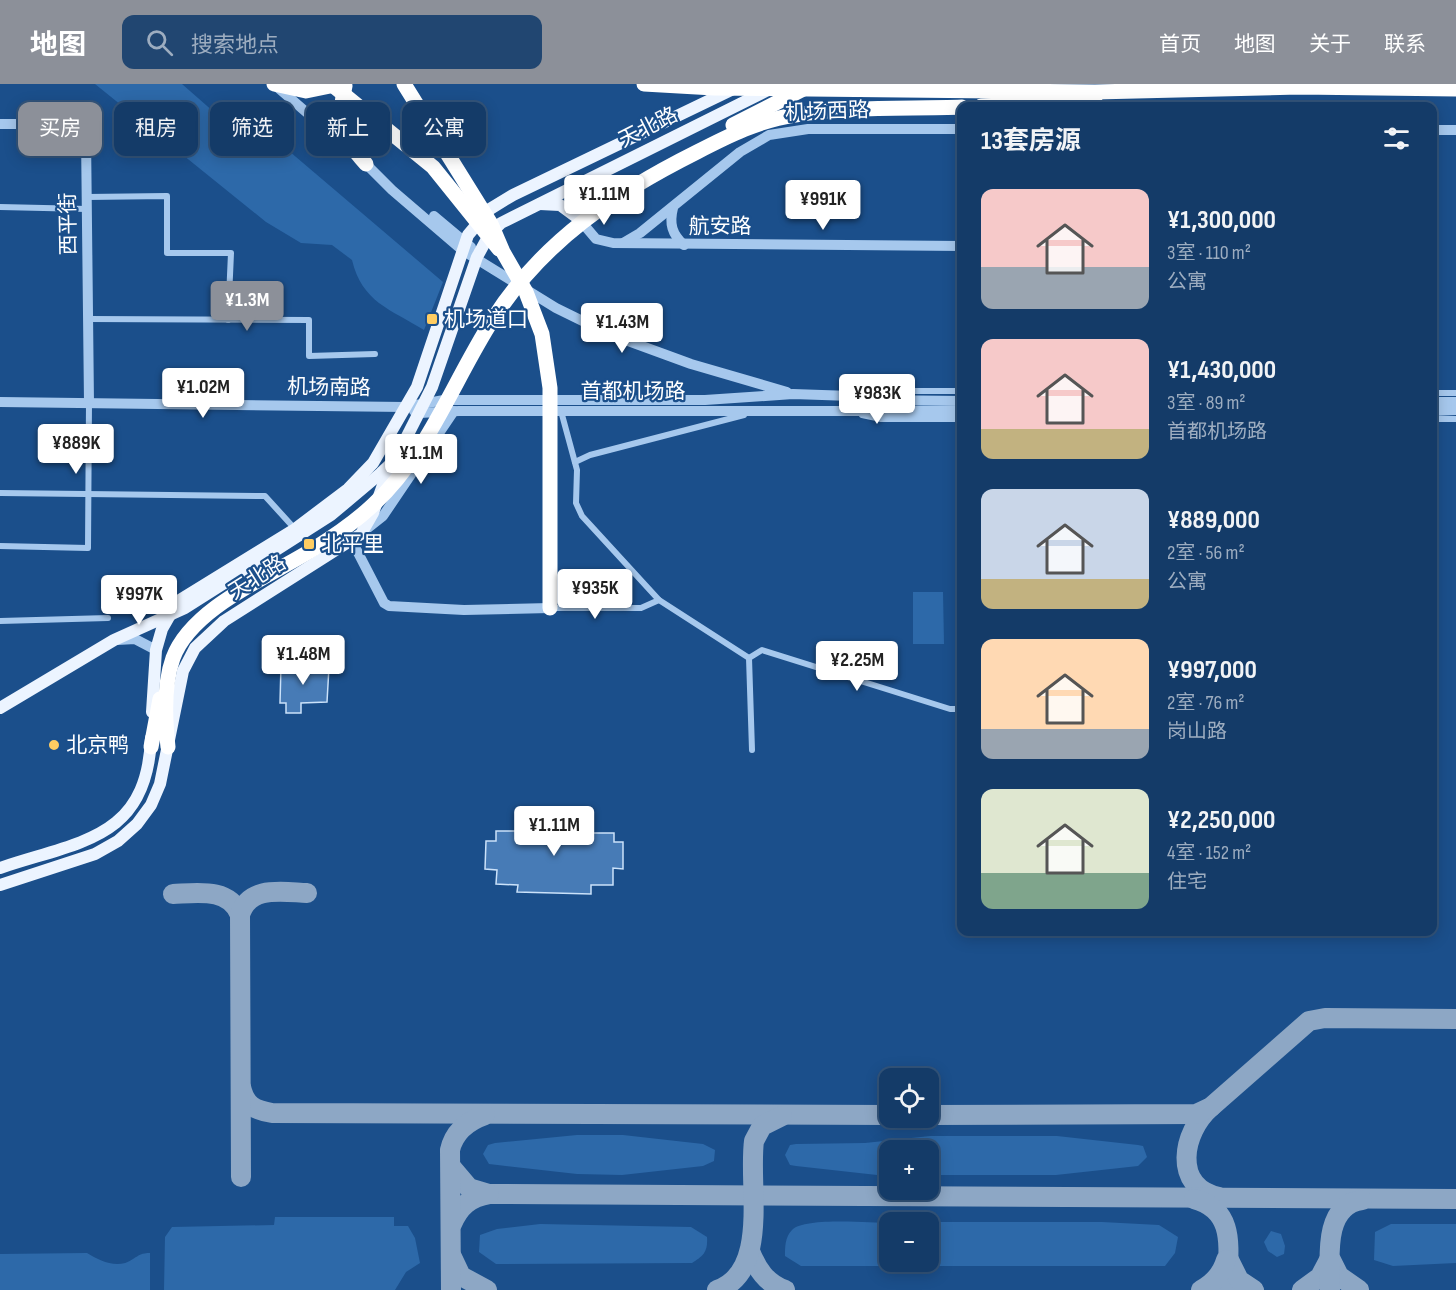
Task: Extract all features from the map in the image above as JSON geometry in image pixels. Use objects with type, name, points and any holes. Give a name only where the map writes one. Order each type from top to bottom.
[{"type":"highway","points":[[274,84],[306,91],[340,84]]},
{"type":"highway","points":[[332,84],[433,167],[467,207],[490,241],[503,252]]},
{"type":"highway","points":[[345,84],[340,102],[341,121],[348,143],[366,164]]},
{"type":"highway","points":[[404,84],[491,224],[503,252],[526,292],[537,319],[546,356],[550,388],[550,608]]},
{"type":"highway","points":[[644,84],[714,88],[1095,92],[1299,87],[1456,89]]},
{"type":"highway","points":[[151,747],[171,643],[192,616],[348,515],[391,474],[423,429],[497,299],[545,240],[614,187],[813,84]]},
{"type":"highway","points":[[1068,102],[1243,94],[1299,87]]},
{"type":"highway","points":[[168,747],[165,674],[179,645],[203,617],[336,534],[386,492],[425,441],[485,332],[511,292],[543,255],[592,213],[674,163],[737,132],[770,120],[813,112],[957,107]]},
{"type":"main road","name":"天北路","points":[[0,868],[80,843],[116,824],[141,793],[149,771],[156,650],[168,615],[178,601],[295,529],[329,504],[364,473],[378,455],[417,387],[464,246],[482,217],[500,202],[744,84]]},
{"type":"main road","name":"天北路","points":[[0,885],[86,858],[118,841],[140,820],[151,805],[164,773],[183,671],[200,642],[224,621],[352,541],[364,531],[374,513],[386,473],[395,460],[432,387],[477,257],[495,229],[601,172],[782,84]]},
{"type":"main road","points":[[538,204],[560,206],[579,219],[581,198],[585,188],[601,172]]},
{"type":"main road","name":"天北路","points":[[168,615],[185,608],[323,520],[395,460]]},
{"type":"main road","points":[[0,708],[114,640],[168,615]]},
{"type":"street","name":"首都机场路","points":[[274,84],[477,257],[556,308],[594,328],[691,364],[793,394]]},
{"type":"street","name":"西平街","points":[[0,124],[72,124],[81,128],[86,135],[89,403]]},
{"type":"street","name":"机场西路","points":[[623,243],[673,208],[740,152],[761,139],[779,132],[817,129],[957,129]]},
{"type":"street","points":[[1437,130],[1456,130]]},
{"type":"street","points":[[0,207],[167,196],[166,253],[231,253],[228,320]]},
{"type":"street","points":[[673,208],[670,220],[672,228],[684,245]]},
{"type":"street","name":"航安路","points":[[579,219],[596,239],[623,243],[957,246]]},
{"type":"street","points":[[88,319],[309,320],[309,356],[375,354]]},
{"type":"street","name":"首都机场路","points":[[850,396],[876,391],[957,392]]},
{"type":"street","points":[[1437,393],[1456,393]]},
{"type":"street","name":"首都机场路","points":[[422,408],[444,400],[705,400],[793,394],[850,396],[874,400],[957,401]]},
{"type":"street","points":[[793,394],[793,411]]},
{"type":"street","name":"机场南路","points":[[0,402],[405,407]]},
{"type":"street","points":[[1437,402],[1456,402]]},
{"type":"street","points":[[0,546],[88,548],[89,403]]},
{"type":"street","points":[[405,407],[422,408]]},
{"type":"street","name":"首都机场路","points":[[422,408],[454,411],[957,411]]},
{"type":"street","points":[[575,462],[590,455],[759,410]]},
{"type":"street","points":[[1437,411],[1456,410]]},
{"type":"street","points":[[364,531],[383,516],[454,411]]},
{"type":"street","points":[[561,411],[575,462],[578,510],[659,600],[749,658]]},
{"type":"street","name":"首都机场路","points":[[847,412],[881,419],[957,419]]},
{"type":"street","points":[[1437,419],[1456,419]]},
{"type":"street","points":[[0,493],[265,496],[295,529]]},
{"type":"street","points":[[352,541],[384,603],[389,606],[464,610],[640,608],[659,600]]},
{"type":"street","points":[[0,621],[108,618]]},
{"type":"street","points":[[114,640],[135,639],[156,650]]},
{"type":"street","points":[[749,658],[762,650],[950,709],[957,709]]},
{"type":"street","points":[[749,658],[752,750]]},
{"type":"shaded area","points":[[95,84],[182,84],[210,109],[210,156],[294,155],[443,282],[424,330],[389,310],[370,295],[363,286],[352,260],[332,245],[301,243],[266,222],[184,156],[198,156],[198,102],[117,102]]},
{"type":"shaded area","points":[[913,592],[943,592],[944,644],[913,644]]},
{"type":"shaded area","points":[[577,1135],[623,1135],[703,1144],[715,1150],[714,1161],[703,1166],[622,1175],[577,1174],[489,1164],[483,1154],[488,1145],[495,1143]]},
{"type":"shaded area","points":[[930,1136],[1057,1136],[1143,1146],[1147,1157],[1138,1166],[1056,1175],[939,1175],[939,1140],[893,1140]]},
{"type":"shaded area","points":[[879,1141],[879,1175],[790,1165],[785,1155],[790,1145],[796,1144]]},
{"type":"shaded area","points":[[275,1217],[394,1217],[394,1226],[408,1226],[415,1238],[420,1263],[406,1272],[395,1290],[164,1290],[165,1237],[172,1227],[274,1225]]},
{"type":"shaded area","points":[[823,1222],[879,1223],[879,1266],[801,1266],[785,1256],[788,1236],[799,1226]]},
{"type":"shaded area","points":[[939,1222],[1102,1222],[1159,1225],[1178,1237],[1175,1253],[1165,1266],[939,1266]]},
{"type":"shaded area","points":[[540,1224],[691,1227],[707,1237],[707,1246],[702,1255],[692,1263],[496,1264],[479,1252],[480,1235],[497,1229]]},
{"type":"shaded area","points":[[1391,1224],[1456,1224],[1456,1263],[1393,1266],[1374,1260],[1375,1232]]},
{"type":"shaded area","points":[[1271,1231],[1281,1234],[1285,1246],[1284,1254],[1277,1257],[1268,1251],[1264,1242]]},
{"type":"shaded area","points":[[87,1253],[103,1261],[121,1264],[141,1254],[150,1253],[150,1290],[0,1290],[0,1254]]},
{"type":"building","points":[[281,665],[329,667],[327,702],[301,703],[301,713],[286,713],[286,703],[280,703]]},
{"type":"building","points":[[517,820],[591,822],[591,833],[614,833],[614,842],[623,842],[623,869],[613,868],[613,885],[591,885],[591,894],[517,892],[518,885],[496,884],[497,870],[485,869],[486,841],[496,841],[496,831],[516,831]]},
{"type":"taxiway","points":[[241,1177],[240,915],[244,905],[251,899],[268,892],[307,893]]},
{"type":"taxiway","points":[[173,894],[202,893],[220,896],[229,900],[240,915]]},
{"type":"taxiway","points":[[939,1115],[1196,1114],[1211,1107],[1309,1021],[1325,1018],[1456,1019]]},
{"type":"taxiway","points":[[241,1087],[251,1106],[272,1113],[879,1115]]},
{"type":"taxiway","points":[[1211,1107],[1193,1130],[1188,1144],[1188,1171],[1194,1182],[1204,1191],[1219,1197]]},
{"type":"taxiway","points":[[451,1290],[450,1150],[458,1133],[473,1120],[485,1115]]},
{"type":"taxiway","points":[[717,1290],[734,1280],[744,1265],[750,1247],[754,1203],[754,1141],[762,1126],[782,1116]]},
{"type":"taxiway","points":[[452,1168],[469,1188],[489,1194],[466,1204],[452,1224]]},
{"type":"taxiway","points":[[489,1194],[1456,1199]]},
{"type":"taxiway","points":[[1194,1199],[1208,1205],[1218,1213],[1224,1224],[1228,1249],[1227,1290]]},
{"type":"taxiway","points":[[1330,1290],[1330,1251],[1334,1223],[1340,1212],[1349,1204],[1362,1200]]},
{"type":"taxiway","points":[[750,1251],[763,1275],[785,1290]]},
{"type":"taxiway","points":[[452,1257],[461,1276],[487,1290]]},
{"type":"taxiway","points":[[1201,1290],[1217,1278],[1226,1260]]},
{"type":"taxiway","points":[[1229,1260],[1239,1280],[1254,1290]]},
{"type":"taxiway","points":[[1302,1290],[1320,1277],[1329,1260]]},
{"type":"taxiway","points":[[1331,1260],[1339,1276],[1359,1290]]},
{"type":"place","name":"机场道口","points":[[432,319]]},
{"type":"place","name":"北平里","points":[[309,544]]},
{"type":"place","name":"北京鸭","points":[[54,745]]}]
